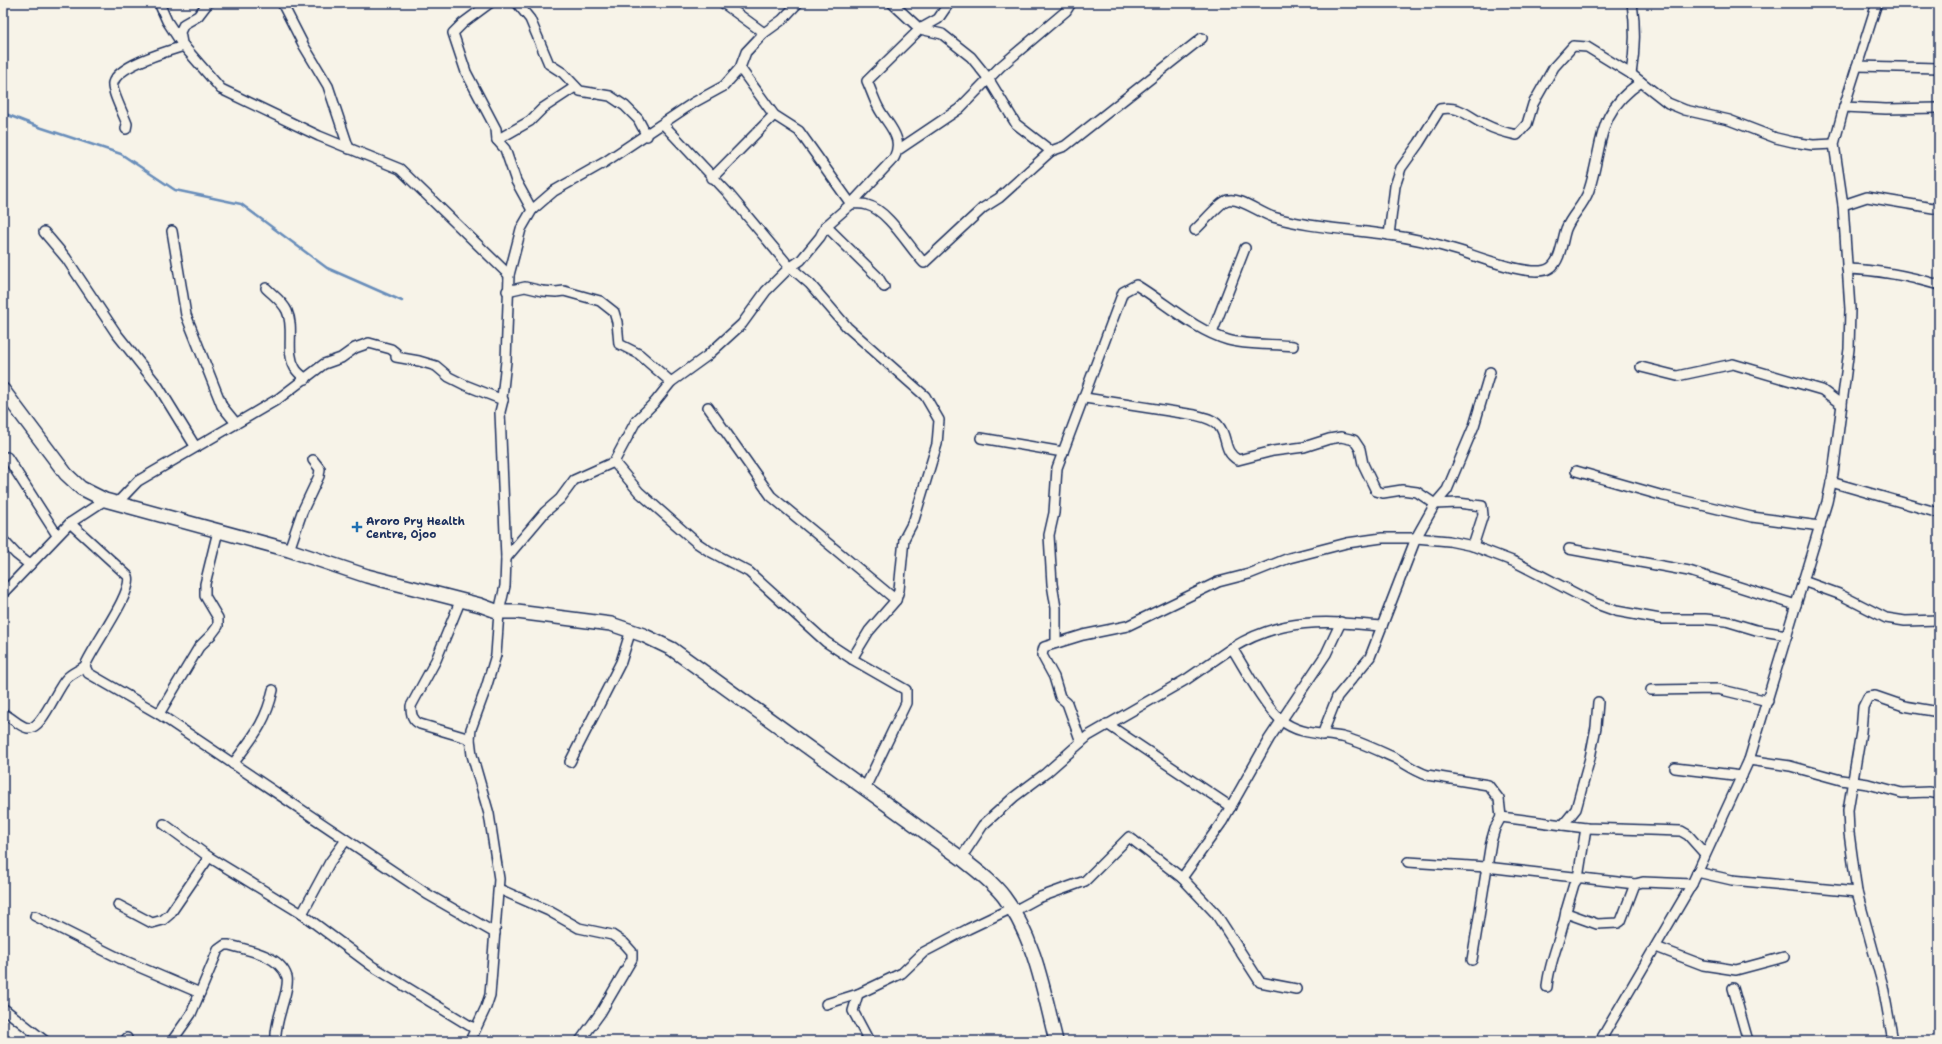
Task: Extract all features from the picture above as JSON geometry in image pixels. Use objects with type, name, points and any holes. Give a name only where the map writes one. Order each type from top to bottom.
[{"type":"main road","points":[[3,390],[66,474],[81,488],[111,502],[289,550],[367,576],[457,599],[499,612],[517,612],[584,619],[631,630],[672,649],[864,790],[961,858],[995,887],[1013,910],[1035,961],[1056,1041]]},
{"type":"street","points":[[159,3],[167,21],[183,45],[221,90],[348,149],[393,165],[404,173],[509,275]]},
{"type":"street","points":[[183,45],[180,32],[184,24],[198,16],[208,3]]},
{"type":"street","points":[[282,3],[304,46],[328,86],[348,149]]},
{"type":"street","points":[[490,3],[463,23],[453,33],[466,72],[496,129],[497,140],[505,149],[516,181],[532,210]]},
{"type":"street","points":[[517,3],[530,19],[550,64],[563,73],[575,87],[583,92],[610,96],[625,106],[638,119],[647,136]]},
{"type":"street","points":[[723,3],[764,33]]},
{"type":"street","points":[[470,1041],[490,995],[499,889],[497,859],[489,814],[472,755],[470,739],[471,729],[496,655],[499,612],[505,586],[506,558],[500,412],[503,400],[506,361],[509,275],[522,229],[532,210],[554,191],[606,162],[647,136],[693,103],[724,86],[740,68],[746,52],[764,33],[782,20],[798,3]]},
{"type":"street","points":[[892,3],[920,29],[942,34],[971,57],[988,78],[1016,124],[1051,151]]},
{"type":"street","points":[[898,150],[896,136],[878,107],[867,81],[920,29],[938,19],[949,3]]},
{"type":"street","points":[[506,558],[545,512],[560,499],[574,480],[614,462],[636,421],[655,402],[671,382],[707,356],[742,324],[766,291],[806,255],[820,237],[826,226],[851,204],[894,158],[898,150],[959,109],[988,78],[1066,11],[1071,3]]},
{"type":"street","points":[[1631,74],[1634,55],[1635,31],[1632,3]]},
{"type":"street","points":[[1600,1041],[1692,884],[1704,854],[1750,760],[1820,526],[1831,482],[1849,349],[1850,309],[1843,205],[1834,144],[1844,107],[1877,3]]},
{"type":"street","points":[[851,204],[868,205],[891,220],[912,250],[924,263],[983,208],[999,198],[1051,151],[1065,146],[1202,38]]},
{"type":"street","points":[[126,129],[127,124],[113,89],[115,79],[130,66],[183,45]]},
{"type":"street","points":[[1389,235],[1395,186],[1401,168],[1419,143],[1440,109],[1449,107],[1458,109],[1483,124],[1517,135],[1527,124],[1533,104],[1554,67],[1573,46],[1587,47],[1631,74],[1668,103],[1685,110],[1729,120],[1776,138],[1793,142],[1813,145],[1834,144]]},
{"type":"street","points":[[1857,66],[1939,68]]},
{"type":"street","points":[[740,68],[774,115],[799,131],[851,204]]},
{"type":"street","points":[[1195,230],[1220,205],[1227,200],[1236,200],[1272,217],[1422,241],[1497,264],[1537,272],[1550,268],[1557,258],[1570,220],[1583,206],[1589,190],[1603,128],[1612,111],[1621,99],[1641,82]]},
{"type":"street","points":[[497,140],[530,121],[543,108],[575,87]]},
{"type":"street","points":[[1844,107],[1886,109],[1939,108]]},
{"type":"street","points":[[712,178],[774,115]]},
{"type":"street","points":[[663,124],[712,178],[728,193],[791,267],[810,284],[847,327],[925,396],[939,420],[937,444],[914,520],[904,539],[900,590],[896,600],[870,631],[852,659]]},
{"type":"street","points":[[1843,205],[1867,197],[1939,209]]},
{"type":"street","points":[[826,226],[878,277],[884,286]]},
{"type":"street","points":[[172,231],[186,315],[222,406],[235,422]]},
{"type":"street","points":[[44,232],[66,258],[116,333],[158,386],[195,446]]},
{"type":"street","points":[[1212,333],[1245,248]]},
{"type":"street","points":[[1847,269],[1866,270],[1907,276],[1939,285]]},
{"type":"street","points":[[1056,643],[1056,608],[1052,584],[1049,535],[1054,513],[1055,477],[1123,292],[1136,285],[1160,299],[1193,324],[1229,340],[1293,346]]},
{"type":"street","points":[[508,291],[525,287],[542,291],[564,291],[600,301],[614,312],[617,322],[619,344],[639,354],[671,382]]},
{"type":"street","points":[[266,288],[280,301],[286,310],[289,319],[292,354],[295,368],[306,379]]},
{"type":"street","points":[[3,594],[57,535],[70,523],[111,502],[138,481],[235,422],[272,402],[306,379],[324,364],[341,358],[355,348],[369,343],[391,349],[396,353],[396,357],[419,360],[436,366],[449,377],[503,400]]},
{"type":"street","points":[[1641,367],[1677,376],[1733,364],[1822,390],[1842,405]]},
{"type":"street","points":[[1322,735],[1337,697],[1370,657],[1416,538],[1435,504],[1448,490],[1474,426],[1490,372]]},
{"type":"street","points":[[1085,398],[1195,414],[1212,420],[1219,425],[1223,433],[1228,452],[1238,460],[1273,451],[1304,447],[1329,439],[1341,437],[1354,440],[1360,449],[1363,464],[1376,491],[1383,493],[1402,490],[1417,492],[1435,504],[1458,503],[1482,506],[1484,515],[1473,546]]},
{"type":"street","points":[[708,407],[771,496],[896,600]]},
{"type":"street","points":[[981,438],[1063,452]]},
{"type":"street","points":[[7,457],[57,535]]},
{"type":"street","points":[[289,550],[302,512],[319,476],[320,470],[313,460]]},
{"type":"street","points":[[614,462],[639,492],[697,543],[709,552],[749,572],[826,642],[852,659],[906,690],[906,703],[864,790]]},
{"type":"street","points":[[1576,471],[1660,495],[1752,517],[1820,526]]},
{"type":"street","points":[[1831,482],[1939,513]]},
{"type":"street","points":[[3,714],[21,726],[29,728],[35,727],[42,721],[51,701],[67,678],[85,666],[90,654],[124,598],[130,581],[128,576],[70,523]]},
{"type":"street","points":[[158,714],[199,647],[218,626],[218,618],[205,596],[205,584],[218,531]]},
{"type":"street","points":[[1081,742],[1067,703],[1060,697],[1054,677],[1042,655],[1044,648],[1056,643],[1127,626],[1218,582],[1249,574],[1289,558],[1347,543],[1382,538],[1416,538],[1449,541],[1473,546],[1515,562],[1594,603],[1616,612],[1660,619],[1726,621],[1756,630],[1787,635]]},
{"type":"street","points":[[3,540],[16,554],[30,565]]},
{"type":"street","points":[[1569,549],[1689,571],[1796,605]]},
{"type":"street","points":[[1803,581],[1839,594],[1886,618],[1905,621],[1939,620]]},
{"type":"street","points":[[457,599],[460,604],[456,615],[436,660],[411,706],[411,713],[413,719],[420,724],[470,739]]},
{"type":"street","points":[[961,858],[983,826],[1014,797],[1046,773],[1081,742],[1107,724],[1186,679],[1250,636],[1288,625],[1309,622],[1341,622],[1382,626]]},
{"type":"street","points":[[1182,878],[1231,807],[1281,720],[1326,654],[1341,622]]},
{"type":"street","points":[[570,762],[621,662],[631,630]]},
{"type":"street","points":[[1232,648],[1270,708],[1281,720],[1290,726],[1312,734],[1348,739],[1397,759],[1418,772],[1428,775],[1488,785],[1499,798],[1501,817],[1495,828],[1486,867],[1480,915],[1472,960]]},
{"type":"street","points":[[85,666],[88,673],[158,714],[426,894],[495,933]]},
{"type":"street","points":[[1651,690],[1718,689],[1768,701]]},
{"type":"street","points":[[233,764],[262,724],[269,707],[273,690]]},
{"type":"street","points":[[1893,1041],[1883,986],[1857,892],[1849,833],[1848,810],[1861,732],[1864,701],[1868,697],[1874,696],[1904,706],[1939,712]]},
{"type":"street","points":[[1563,826],[1576,809],[1590,758],[1596,727],[1598,702]]},
{"type":"street","points":[[1107,724],[1231,807]]},
{"type":"street","points":[[1750,760],[1790,766],[1852,782],[1868,784],[1902,794],[1929,792],[1939,794]]},
{"type":"street","points":[[1675,768],[1742,776]]},
{"type":"street","points":[[1501,817],[1586,828],[1681,831],[1688,835],[1704,854]]},
{"type":"street","points":[[164,824],[209,857],[302,914],[372,966],[475,1029]]},
{"type":"street","points":[[1547,987],[1549,971],[1564,924],[1566,911],[1574,884],[1578,878],[1586,828]]},
{"type":"street","points":[[826,1004],[858,994],[902,974],[924,952],[968,928],[1038,898],[1085,881],[1129,837],[1182,878],[1216,914],[1260,982],[1296,989]]},
{"type":"street","points":[[302,914],[330,862],[346,840]]},
{"type":"street","points":[[118,905],[152,923],[163,920],[170,914],[209,857]]},
{"type":"street","points":[[1408,862],[1486,867],[1634,884],[1643,882],[1692,884]]},
{"type":"street","points":[[1697,872],[1732,880],[1857,892]]},
{"type":"street","points":[[1566,911],[1596,924],[1618,923],[1621,921],[1634,884]]},
{"type":"street","points":[[499,889],[549,912],[579,928],[612,935],[624,943],[632,952],[632,959],[580,1041]]},
{"type":"street","points":[[35,916],[123,960],[200,993]]},
{"type":"street","points":[[172,1041],[191,1014],[218,950],[225,945],[249,950],[272,960],[280,967],[287,978],[287,985],[277,1024],[276,1041]]},
{"type":"street","points":[[1656,947],[1703,965],[1736,970],[1784,957]]},
{"type":"street","points":[[1733,988],[1748,1041]]},
{"type":"street","points":[[858,994],[853,1011],[869,1041]]},
{"type":"street","points":[[3,1008],[45,1041]]},
{"type":"waterway","points":[[3,113],[39,127],[121,154],[175,190],[241,204],[327,268],[402,301]]},
{"type":"place","name":"Aroro Pry Health Centre, Ojoo","points":[[357,527]]}]
